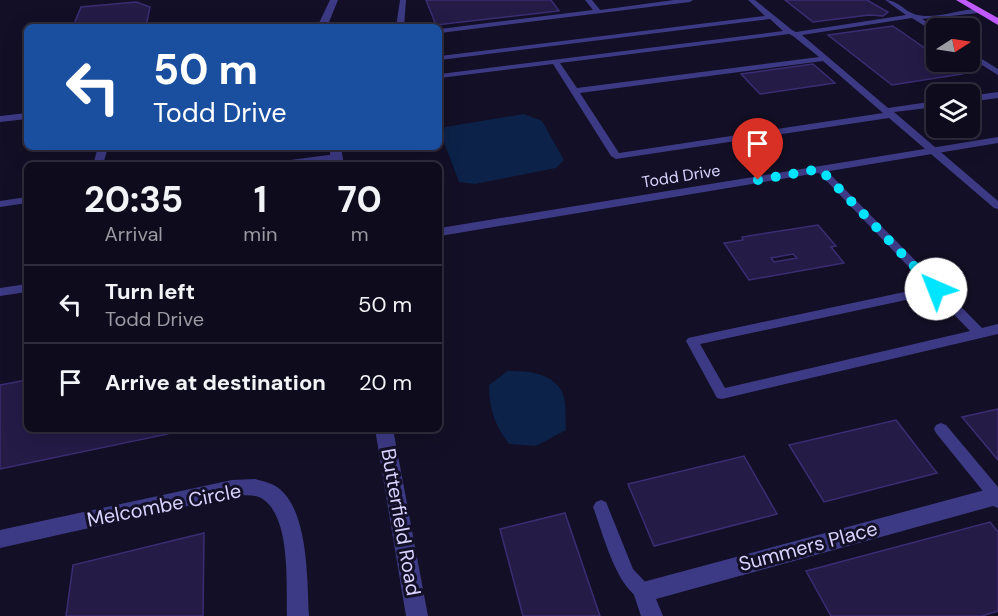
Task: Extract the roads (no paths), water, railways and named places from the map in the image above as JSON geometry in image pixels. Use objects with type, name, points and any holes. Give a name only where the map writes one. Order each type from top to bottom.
[{"type":"main road","points":[[964,2],[998,22]]},
{"type":"street","points":[[323,24],[334,0]]},
{"type":"street","name":"Todd Drive","points":[[442,232],[998,140]]},
{"type":"street","name":"Butterfield Road","points":[[385,432],[417,616]]},
{"type":"street","name":"Melcombe Circle","points":[[0,539],[231,488],[256,487],[275,496],[284,509],[292,533],[298,616]]},
{"type":"street","name":"Summers Place","points":[[643,591],[997,498]]},
{"type":"street","points":[[643,591],[652,616]]},
{"type":"lane","points":[[400,24],[403,0]]},
{"type":"lane","points":[[588,0],[598,12]]},
{"type":"lane","points":[[442,31],[690,0]]},
{"type":"lane","points":[[751,0],[998,206]]},
{"type":"lane","points":[[888,0],[926,24]]},
{"type":"lane","points":[[913,16],[920,10],[964,2]]},
{"type":"lane","points":[[442,76],[913,16],[931,17],[978,11]]},
{"type":"lane","points":[[442,58],[772,17]]},
{"type":"lane","points":[[477,53],[486,70]]},
{"type":"lane","points":[[575,91],[824,59]]},
{"type":"lane","points":[[980,61],[998,73]]},
{"type":"lane","points":[[555,62],[616,156],[926,106]]},
{"type":"lane","points":[[980,97],[998,95]]},
{"type":"lane","points":[[0,119],[24,116]]},
{"type":"lane","points":[[295,162],[336,156]]},
{"type":"lane","points":[[820,169],[980,333]]},
{"type":"lane","points":[[0,204],[24,200]]},
{"type":"lane","points":[[0,292],[24,288]]},
{"type":"lane","points":[[936,289],[692,341],[722,394],[998,329]]},
{"type":"lane","points":[[941,429],[997,498]]},
{"type":"lane","points":[[601,507],[627,575],[643,591]]},
{"type":"water","points":[[524,114],[542,121],[564,160],[556,168],[475,184],[459,182],[442,137],[445,127]]},
{"type":"water","points":[[508,371],[538,374],[558,385],[565,401],[566,430],[536,446],[509,444],[494,416],[489,385]]}]
